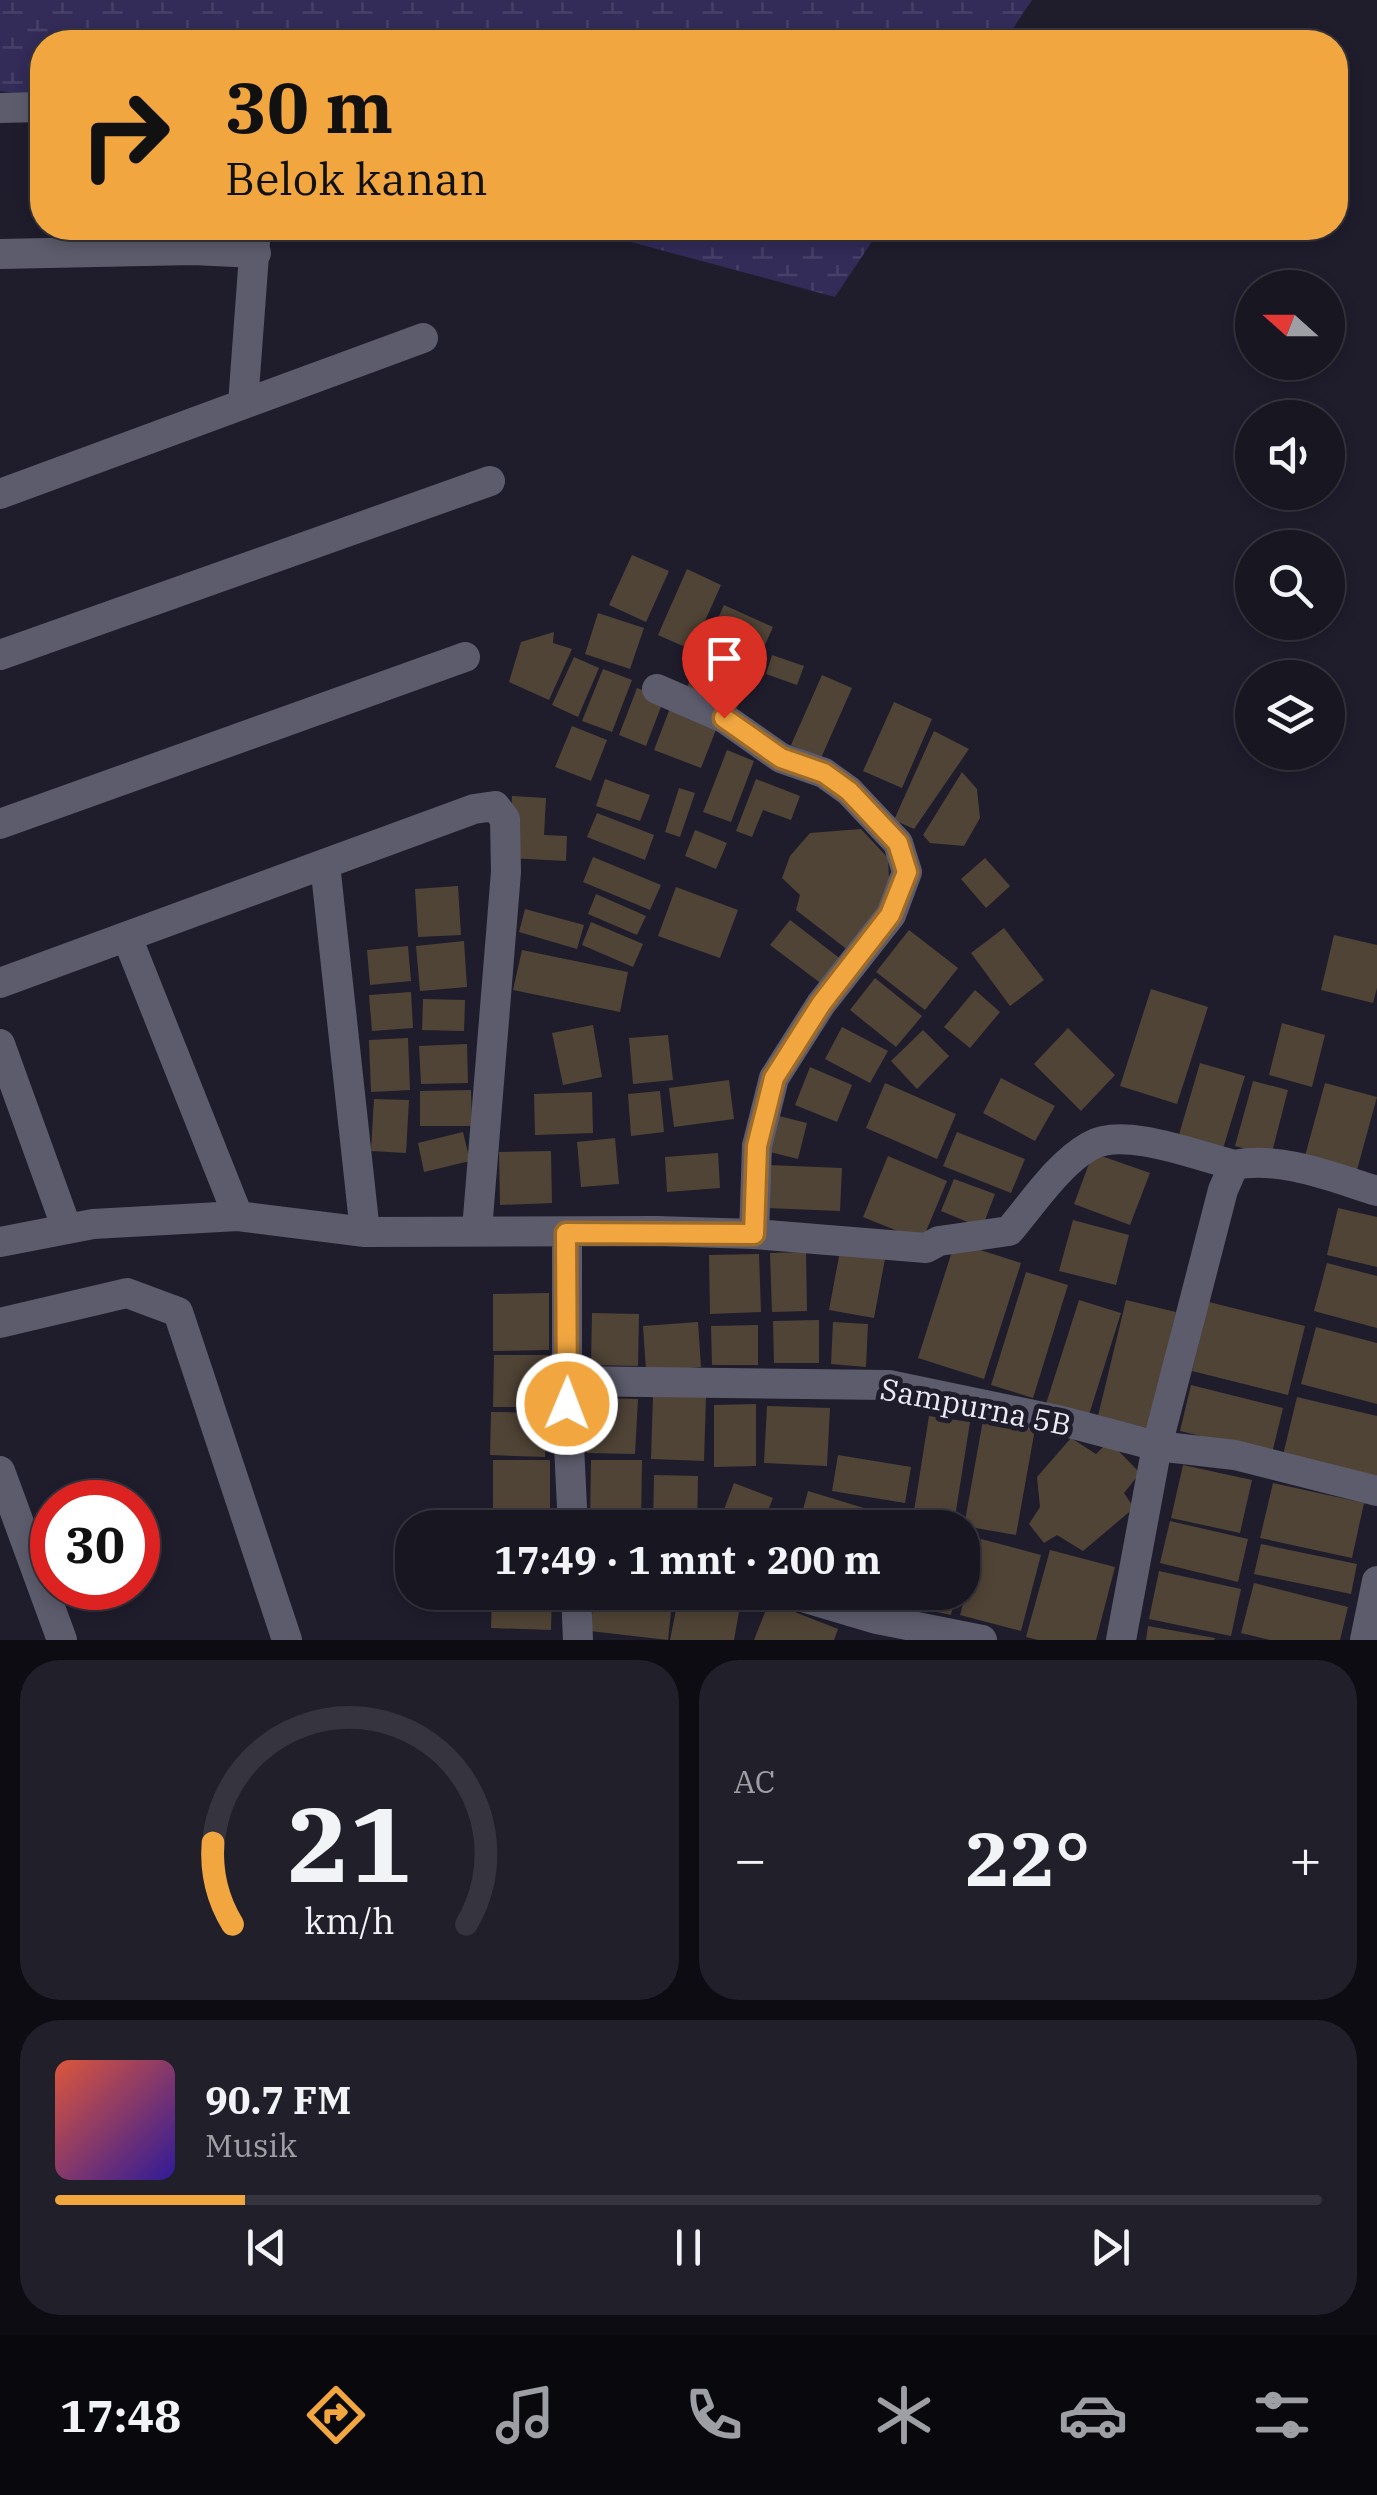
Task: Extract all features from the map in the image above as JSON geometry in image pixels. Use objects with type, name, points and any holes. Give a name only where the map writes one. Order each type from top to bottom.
[{"type":"street","points":[[0,108],[30,107]]},
{"type":"street","points":[[0,254],[193,250],[256,240],[243,404]]},
{"type":"street","points":[[0,494],[423,338]]},
{"type":"street","points":[[0,655],[490,482]]},
{"type":"street","points":[[0,824],[465,657]]},
{"type":"street","points":[[657,689],[724,718],[781,758],[824,773],[849,791],[898,843],[907,872],[890,915],[821,1004],[774,1078],[757,1146],[754,1234]]},
{"type":"street","points":[[0,983],[495,806],[505,819],[506,872],[477,1230]]},
{"type":"street","points":[[325,864],[366,1232]]},
{"type":"street","points":[[128,937],[238,1216]]},
{"type":"street","points":[[0,1044],[67,1229]]},
{"type":"street","points":[[0,1242],[143,1220],[238,1216],[366,1232],[754,1234],[926,1248],[939,1241],[1009,1231],[1073,1158],[1092,1144],[1114,1138],[1234,1165],[1297,1167],[1377,1191]]},
{"type":"street","points":[[1121,1640],[1157,1446],[1222,1190],[1234,1165]]},
{"type":"street","points":[[566,1233],[573,1510]]},
{"type":"street","points":[[0,1323],[127,1293],[178,1312],[287,1640]]},
{"type":"street","name":"Sampurna 5B","points":[[568,1381],[889,1385],[1062,1421],[1157,1446],[1235,1455],[1377,1491]]},
{"type":"street","points":[[0,1472],[62,1640]]},
{"type":"street","points":[[1365,1640],[1377,1581]]},
{"type":"street","points":[[577,1610],[578,1640]]},
{"type":"street","points":[[847,1610],[982,1640]]},
{"type":"green space","points":[[0,0],[1032,0],[1012,30],[30,30],[30,96],[0,91]]},
{"type":"green space","points":[[624,240],[873,240],[835,297]]},
{"type":"building","points":[[632,555],[669,571],[646,622],[609,605]]},
{"type":"building","points":[[687,569],[721,585],[692,650],[658,635]]},
{"type":"building","points":[[724,605],[773,627],[734,714],[685,692]]},
{"type":"building","points":[[598,613],[644,628],[630,669],[585,654]]},
{"type":"building","points":[[554,632],[553,643],[572,649],[549,700],[509,682],[521,642]]},
{"type":"building","points":[[772,655],[804,666],[797,685],[766,674]]},
{"type":"building","points":[[574,657],[599,668],[578,717],[552,705]]},
{"type":"building","points":[[603,669],[632,680],[612,732],[582,721]]},
{"type":"building","points":[[822,675],[852,688],[821,758],[791,745]]},
{"type":"building","points":[[637,688],[664,699],[646,746],[619,735]]},
{"type":"building","points":[[894,702],[932,719],[902,788],[863,771]]},
{"type":"building","points":[[672,703],[719,722],[701,768],[654,750]]},
{"type":"building","points":[[572,726],[607,740],[591,781],[555,767]]},
{"type":"building","points":[[934,731],[969,749],[914,829],[894,820]]},
{"type":"building","points":[[727,750],[754,761],[731,822],[703,812]]},
{"type":"building","points":[[962,772],[977,789],[980,818],[964,846],[930,843],[923,835]]},
{"type":"building","points":[[605,779],[650,795],[640,821],[596,806]]},
{"type":"building","points":[[756,779],[800,796],[791,820],[763,810],[752,837],[736,831]]},
{"type":"building","points":[[679,788],[695,793],[680,837],[665,832]]},
{"type":"building","points":[[512,796],[546,798],[544,835],[567,836],[566,861],[509,858]]},
{"type":"building","points":[[597,813],[654,835],[645,860],[587,837]]},
{"type":"building","points":[[861,829],[888,858],[890,895],[849,951],[796,910],[800,895],[782,878],[790,856],[810,833]]},
{"type":"building","points":[[695,830],[727,843],[716,869],[685,856]]},
{"type":"building","points":[[593,857],[661,885],[650,910],[583,882]]},
{"type":"building","points":[[985,858],[1010,886],[986,908],[961,879]]},
{"type":"building","points":[[458,886],[461,935],[418,937],[415,889]]},
{"type":"building","points":[[676,887],[738,910],[720,958],[658,936]]},
{"type":"building","points":[[596,894],[646,916],[637,935],[588,914]]},
{"type":"building","points":[[525,909],[584,925],[577,949],[519,932]]},
{"type":"building","points":[[790,920],[842,960],[823,985],[770,945]]},
{"type":"building","points":[[591,922],[643,944],[633,967],[582,945]]},
{"type":"building","points":[[1004,928],[1044,980],[1010,1006],[971,953]]},
{"type":"building","points":[[909,930],[958,968],[925,1010],[876,972]]},
{"type":"building","points":[[1334,935],[1377,945],[1373,1003],[1321,990]]},
{"type":"building","points":[[464,941],[467,987],[420,991],[416,946]]},
{"type":"building","points":[[408,946],[411,981],[370,985],[367,950]]},
{"type":"building","points":[[522,950],[628,972],[620,1012],[513,990]]},
{"type":"building","points":[[875,978],[922,1016],[896,1047],[850,1010]]},
{"type":"building","points":[[1151,989],[1208,1007],[1177,1104],[1120,1086]]},
{"type":"building","points":[[975,990],[1000,1012],[970,1048],[944,1027]]},
{"type":"building","points":[[411,992],[413,1028],[372,1031],[369,995]]},
{"type":"building","points":[[423,999],[465,1000],[464,1031],[422,1030]]},
{"type":"building","points":[[1282,1023],[1325,1035],[1312,1087],[1269,1075]]},
{"type":"building","points":[[593,1025],[602,1077],[563,1085],[552,1033]]},
{"type":"building","points":[[842,1027],[888,1051],[870,1083],[825,1059]]},
{"type":"building","points":[[1068,1028],[1115,1075],[1081,1111],[1034,1064]]},
{"type":"building","points":[[923,1030],[949,1056],[917,1089],[891,1061]]},
{"type":"building","points":[[668,1035],[673,1080],[633,1084],[629,1038]]},
{"type":"building","points":[[408,1038],[410,1090],[371,1092],[369,1040]]},
{"type":"building","points":[[467,1044],[468,1083],[421,1084],[419,1046]]},
{"type":"building","points":[[1200,1063],[1245,1076],[1222,1152],[1178,1138]]},
{"type":"building","points":[[810,1067],[852,1085],[837,1122],[795,1105]]},
{"type":"building","points":[[1001,1078],[1055,1106],[1035,1141],[983,1113]]},
{"type":"building","points":[[729,1080],[734,1119],[674,1127],[669,1088]]},
{"type":"building","points":[[1253,1081],[1288,1090],[1271,1156],[1235,1146]]},
{"type":"building","points":[[885,1083],[956,1114],[937,1159],[866,1128]]},
{"type":"building","points":[[1325,1083],[1377,1097],[1357,1170],[1305,1156]]},
{"type":"building","points":[[471,1090],[472,1126],[420,1126],[420,1091]]},
{"type":"building","points":[[660,1091],[664,1132],[631,1136],[628,1094]]},
{"type":"building","points":[[592,1092],[593,1133],[535,1135],[534,1094]]},
{"type":"building","points":[[374,1099],[409,1100],[406,1153],[371,1151]]},
{"type":"building","points":[[775,1115],[807,1123],[798,1159],[766,1151]]},
{"type":"building","points":[[463,1132],[470,1161],[424,1172],[418,1143]]},
{"type":"building","points":[[957,1132],[1025,1159],[1011,1193],[943,1166]]},
{"type":"building","points":[[615,1138],[619,1184],[581,1187],[577,1142]]},
{"type":"building","points":[[551,1151],[552,1203],[500,1205],[499,1152]]},
{"type":"building","points":[[718,1153],[720,1188],[667,1192],[665,1157]]},
{"type":"building","points":[[1093,1153],[1150,1173],[1130,1225],[1074,1204]]},
{"type":"building","points":[[888,1156],[947,1181],[922,1241],[863,1217]]},
{"type":"building","points":[[768,1165],[842,1168],[840,1211],[766,1208]]},
{"type":"building","points":[[954,1179],[995,1194],[982,1228],[941,1211]]},
{"type":"building","points":[[1338,1208],[1377,1217],[1377,1267],[1327,1255]]},
{"type":"building","points":[[1073,1220],[1129,1235],[1116,1285],[1059,1271]]},
{"type":"building","points":[[955,1242],[1021,1263],[984,1379],[918,1358]]},
{"type":"building","points":[[840,1251],[885,1259],[874,1318],[829,1310]]},
{"type":"building","points":[[806,1252],[807,1311],[772,1312],[770,1253]]},
{"type":"building","points":[[759,1254],[761,1312],[710,1314],[709,1255]]},
{"type":"building","points":[[1327,1263],[1377,1276],[1377,1328],[1314,1311]]},
{"type":"building","points":[[1026,1272],[1068,1285],[1033,1398],[991,1385]]},
{"type":"building","points":[[549,1293],[549,1350],[493,1351],[493,1294]]},
{"type":"building","points":[[1079,1300],[1121,1313],[1088,1418],[1046,1404]]},
{"type":"building","points":[[1126,1300],[1176,1312],[1148,1428],[1098,1416]]},
{"type":"building","points":[[1209,1302],[1305,1326],[1288,1395],[1192,1371]]},
{"type":"building","points":[[592,1313],[639,1314],[638,1366],[591,1365]]},
{"type":"building","points":[[819,1320],[819,1363],[774,1363],[773,1321]]},
{"type":"building","points":[[698,1322],[701,1367],[646,1371],[643,1326]]},
{"type":"building","points":[[833,1322],[868,1324],[866,1367],[831,1364]]},
{"type":"building","points":[[758,1325],[758,1365],[712,1365],[711,1326]]},
{"type":"building","points":[[1316,1327],[1377,1343],[1377,1404],[1301,1384]]},
{"type":"building","points":[[494,1355],[548,1355],[548,1407],[493,1407]]},
{"type":"building","points":[[1191,1385],[1283,1408],[1272,1453],[1180,1431]]},
{"type":"building","points":[[653,1395],[706,1396],[704,1461],[651,1459]]},
{"type":"building","points":[[1297,1397],[1377,1416],[1377,1478],[1283,1455]]},
{"type":"building","points":[[589,1398],[638,1399],[635,1454],[587,1453]]},
{"type":"building","points":[[756,1404],[756,1466],[714,1467],[714,1405]]},
{"type":"building","points":[[767,1406],[830,1408],[827,1466],[764,1463]]},
{"type":"building","points":[[491,1412],[547,1413],[545,1457],[490,1455]]},
{"type":"building","points":[[929,1416],[970,1422],[956,1510],[914,1510]]},
{"type":"building","points":[[983,1420],[1035,1429],[1016,1535],[980,1529],[980,1510],[967,1510]]},
{"type":"building","points":[[1071,1438],[1096,1454],[1109,1441],[1140,1473],[1124,1493],[1134,1508],[1083,1551],[1057,1535],[1044,1543],[1029,1524],[1040,1507],[1037,1477]]},
{"type":"building","points":[[838,1455],[911,1467],[905,1503],[832,1491]]},
{"type":"building","points":[[493,1460],[550,1460],[550,1510],[493,1510]]},
{"type":"building","points":[[591,1460],[642,1460],[641,1510],[590,1510]]},
{"type":"building","points":[[1183,1465],[1252,1480],[1240,1533],[1171,1518]]},
{"type":"building","points":[[654,1475],[698,1476],[697,1510],[653,1510]]},
{"type":"building","points":[[734,1483],[773,1498],[768,1510],[724,1510]]},
{"type":"building","points":[[1273,1483],[1364,1503],[1352,1558],[1260,1538]]},
{"type":"building","points":[[808,1491],[867,1509],[867,1510],[803,1510]]},
{"type":"building","points":[[1170,1521],[1248,1539],[1238,1582],[1160,1563]]},
{"type":"building","points":[[981,1539],[1041,1555],[1021,1631],[960,1615],[961,1610],[980,1610]]},
{"type":"building","points":[[1261,1544],[1357,1564],[1351,1594],[1254,1574]]},
{"type":"building","points":[[1050,1550],[1115,1567],[1096,1640],[1026,1637]]},
{"type":"building","points":[[1159,1571],[1241,1589],[1231,1636],[1149,1619]]},
{"type":"building","points":[[1254,1583],[1348,1607],[1340,1640],[1270,1640],[1241,1633]]},
{"type":"building","points":[[492,1610],[552,1610],[551,1630],[491,1628]]},
{"type":"building","points":[[593,1610],[671,1610],[668,1640],[590,1631]]},
{"type":"building","points":[[676,1610],[739,1610],[734,1640],[670,1640]]},
{"type":"building","points":[[766,1610],[789,1610],[838,1629],[834,1640],[754,1640]]},
{"type":"building","points":[[1148,1626],[1215,1638],[1146,1640]]},
{"type":"route","points":[[567,1404],[566,1233],[754,1234],[757,1146],[774,1078],[821,1004],[890,915],[907,872],[898,843],[849,791],[824,773],[781,758],[724,718]]}]
